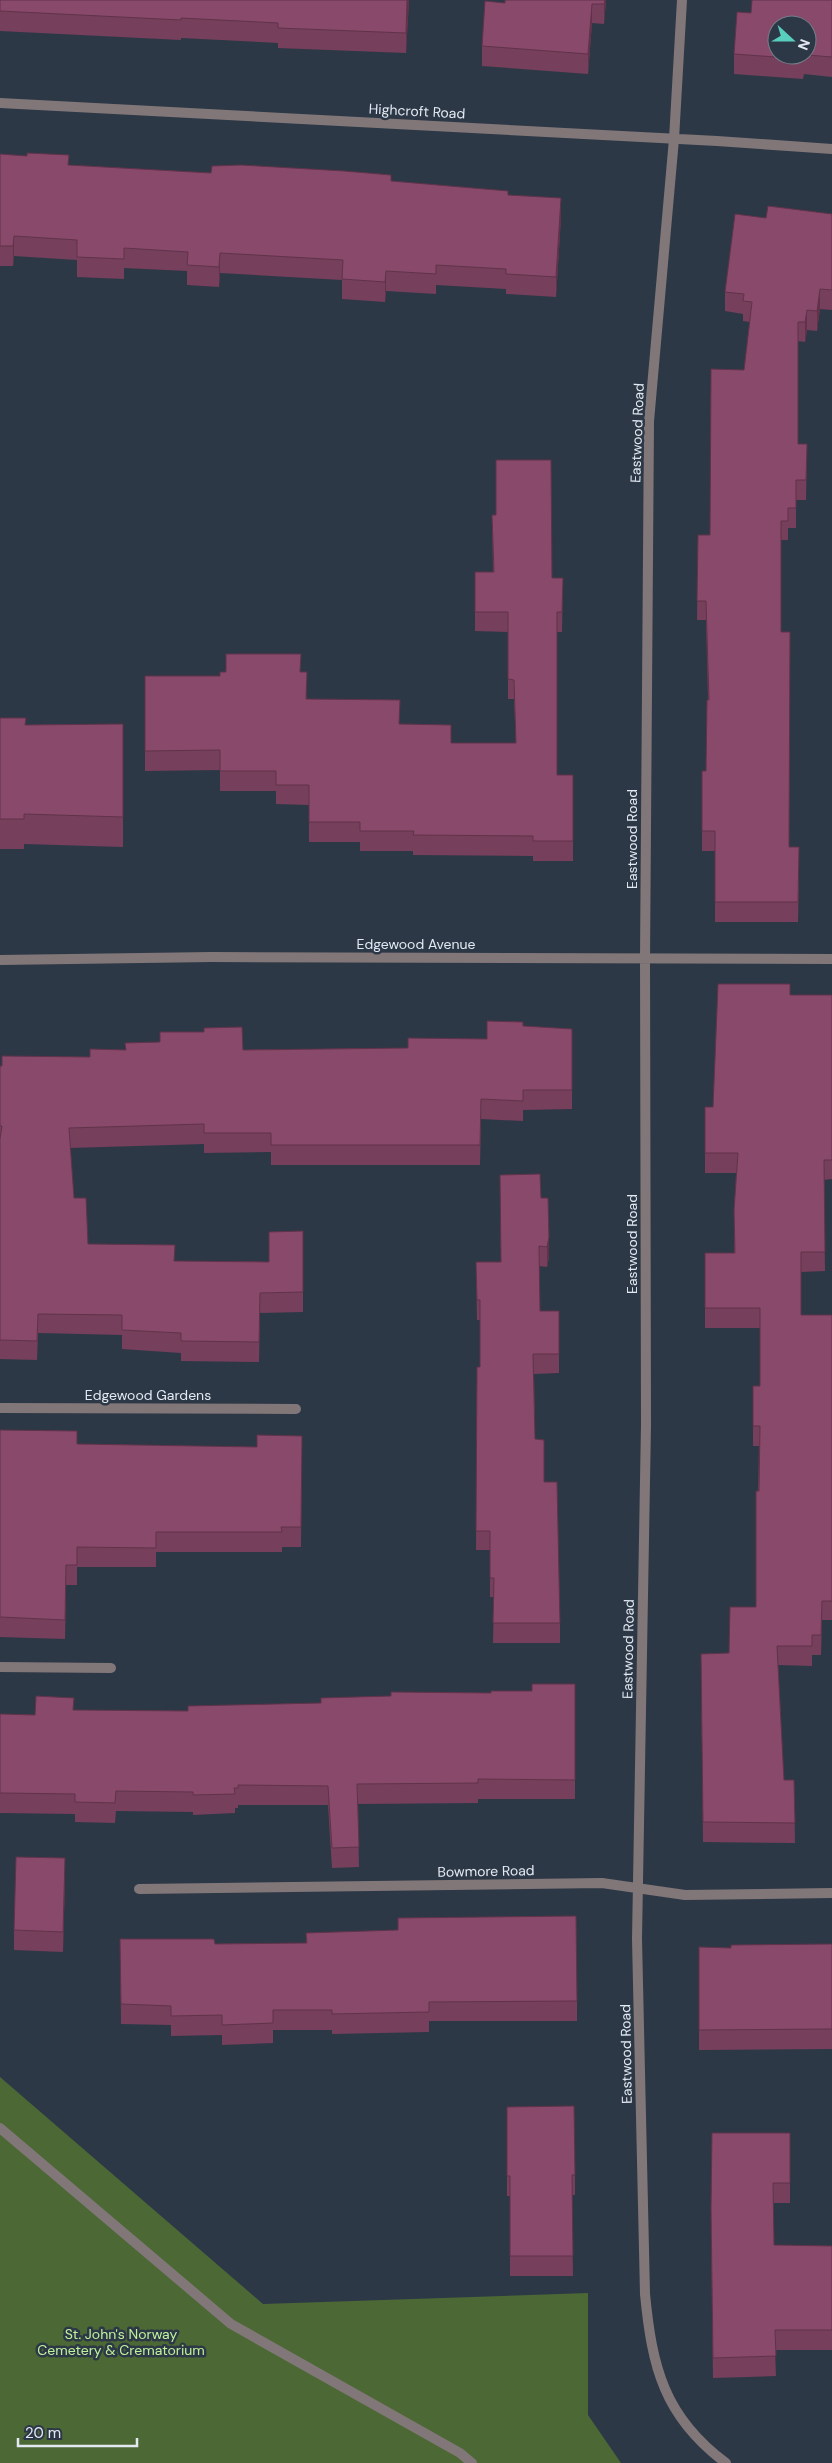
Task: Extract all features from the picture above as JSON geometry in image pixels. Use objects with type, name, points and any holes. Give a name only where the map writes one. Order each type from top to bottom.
[{"type":"street","name":"Eastwood Road","points":[[682,0],[674,139],[648,421],[645,959],[646,1424],[637,1887],[645,2294],[649,2336],[658,2375],[670,2402],[687,2426],[710,2451],[726,2463]]},
{"type":"street","name":"Highcroft Road","points":[[0,103],[832,149]]},
{"type":"street","name":"Edgewood Avenue","points":[[0,960],[203,958],[832,959]]},
{"type":"street","name":"Edgewood Gardens","points":[[0,1408],[296,1409]]},
{"type":"street","points":[[0,1667],[111,1668]]},
{"type":"street","name":"Bowmore Road","points":[[139,1890],[602,1883],[686,1895],[832,1893]]},
{"type":"street","points":[[0,2128],[231,2324],[460,2453],[472,2463]]},
{"type":"green space","name":"St. John's Norway Cemetery & Crematorium","points":[[0,2077],[263,2304],[588,2293],[588,2415],[621,2463],[0,2463]]},
{"type":"building","points":[[0,0],[407,0],[406,33],[278,28],[278,23],[0,11]]},
{"type":"building","points":[[505,0],[605,0],[604,4],[592,4],[588,54],[482,46],[485,1],[505,3]]},
{"type":"building","points":[[752,0],[832,0],[832,57],[817,56],[817,15],[767,15],[767,56],[734,54],[737,12],[751,13]]},
{"type":"building","points":[[27,153],[69,155],[68,165],[211,173],[212,166],[241,165],[344,171],[391,175],[391,181],[508,191],[508,195],[561,198],[556,277],[506,274],[506,269],[436,265],[436,274],[386,271],[385,282],[342,279],[343,260],[220,253],[219,267],[187,265],[188,252],[124,248],[124,259],[77,257],[77,240],[14,236],[13,246],[0,246],[0,154],[27,156]]},
{"type":"building","points":[[768,206],[832,214],[832,290],[820,289],[817,311],[807,310],[805,322],[798,322],[798,444],[807,444],[806,480],[796,480],[796,508],[788,508],[788,521],[781,521],[781,632],[790,632],[789,847],[799,847],[798,902],[715,902],[715,831],[702,831],[702,771],[706,771],[707,700],[709,700],[706,601],[697,601],[698,535],[710,535],[711,369],[744,370],[752,302],[743,301],[744,294],[725,292],[735,214],[766,218]]},
{"type":"building","points":[[496,460],[551,460],[552,578],[563,578],[562,612],[557,612],[557,775],[573,775],[573,841],[533,841],[533,836],[413,835],[414,831],[360,831],[360,822],[309,822],[309,785],[276,785],[276,771],[220,771],[220,750],[145,751],[145,676],[220,676],[220,672],[226,672],[226,654],[301,654],[300,672],[307,672],[306,699],[400,700],[399,724],[451,725],[451,743],[516,743],[514,680],[508,679],[508,612],[475,612],[475,572],[494,572],[492,515],[496,515]]},
{"type":"building","points":[[0,718],[26,718],[25,725],[123,724],[123,817],[24,814],[24,819],[0,819]]},
{"type":"building","points":[[718,984],[790,984],[790,995],[832,995],[832,1160],[824,1160],[825,1252],[801,1252],[801,1315],[832,1315],[832,1601],[822,1601],[821,1635],[812,1635],[812,1646],[777,1646],[784,1780],[794,1780],[795,1823],[703,1822],[701,1654],[729,1653],[730,1607],[756,1607],[756,1491],[759,1491],[760,1426],[753,1426],[753,1386],[760,1386],[760,1308],[705,1308],[705,1253],[735,1253],[734,1210],[738,1153],[705,1153],[705,1107],[713,1107]]},
{"type":"building","points":[[487,1021],[523,1022],[523,1026],[572,1029],[572,1090],[523,1090],[523,1101],[481,1099],[480,1145],[271,1145],[271,1133],[204,1133],[204,1124],[69,1128],[74,1198],[86,1198],[88,1244],[175,1245],[174,1261],[269,1262],[269,1232],[303,1231],[303,1292],[260,1293],[259,1342],[181,1341],[181,1333],[122,1330],[122,1315],[38,1314],[37,1341],[0,1340],[0,1139],[2,1126],[0,1126],[0,1066],[2,1066],[2,1056],[90,1057],[90,1049],[126,1050],[125,1043],[160,1042],[160,1032],[204,1032],[204,1028],[242,1027],[243,1050],[408,1048],[408,1038],[487,1039]]},
{"type":"building","points":[[540,1174],[541,1198],[548,1198],[549,1237],[547,1247],[539,1246],[540,1311],[559,1311],[559,1354],[533,1354],[535,1439],[544,1440],[544,1482],[557,1482],[560,1623],[493,1623],[494,1578],[490,1578],[490,1531],[476,1531],[477,1367],[480,1367],[480,1300],[477,1300],[476,1262],[501,1262],[500,1175]]},
{"type":"building","points":[[0,1430],[77,1431],[77,1444],[257,1447],[257,1435],[302,1436],[301,1527],[281,1527],[282,1532],[156,1532],[156,1548],[77,1547],[77,1565],[66,1565],[65,1620],[0,1617]]},
{"type":"building","points":[[532,1684],[575,1684],[575,1780],[478,1779],[478,1783],[357,1784],[359,1847],[332,1848],[328,1786],[238,1785],[238,1788],[234,1788],[235,1794],[193,1795],[193,1792],[116,1791],[115,1803],[75,1802],[75,1794],[0,1793],[0,1714],[35,1715],[36,1696],[74,1698],[73,1710],[188,1711],[188,1706],[321,1703],[321,1698],[391,1696],[391,1692],[491,1693],[491,1691],[532,1691]]},
{"type":"building","points":[[16,1857],[65,1858],[63,1932],[14,1930]]},
{"type":"building","points":[[576,1916],[577,2001],[429,2002],[429,2012],[332,2014],[332,2010],[273,2010],[273,2023],[222,2025],[222,2015],[171,2016],[171,2006],[121,2004],[120,1939],[214,1939],[215,1944],[307,1943],[306,1933],[398,1930],[398,1918]]},
{"type":"building","points":[[832,1944],[832,2029],[699,2030],[699,1947],[731,1948],[731,1945]]},
{"type":"building","points":[[574,2106],[575,2175],[572,2175],[573,2256],[510,2256],[510,2176],[507,2176],[507,2107]]},
{"type":"building","points":[[712,2133],[790,2133],[790,2183],[773,2183],[774,2245],[832,2246],[832,2330],[775,2330],[776,2356],[713,2358]]}]
